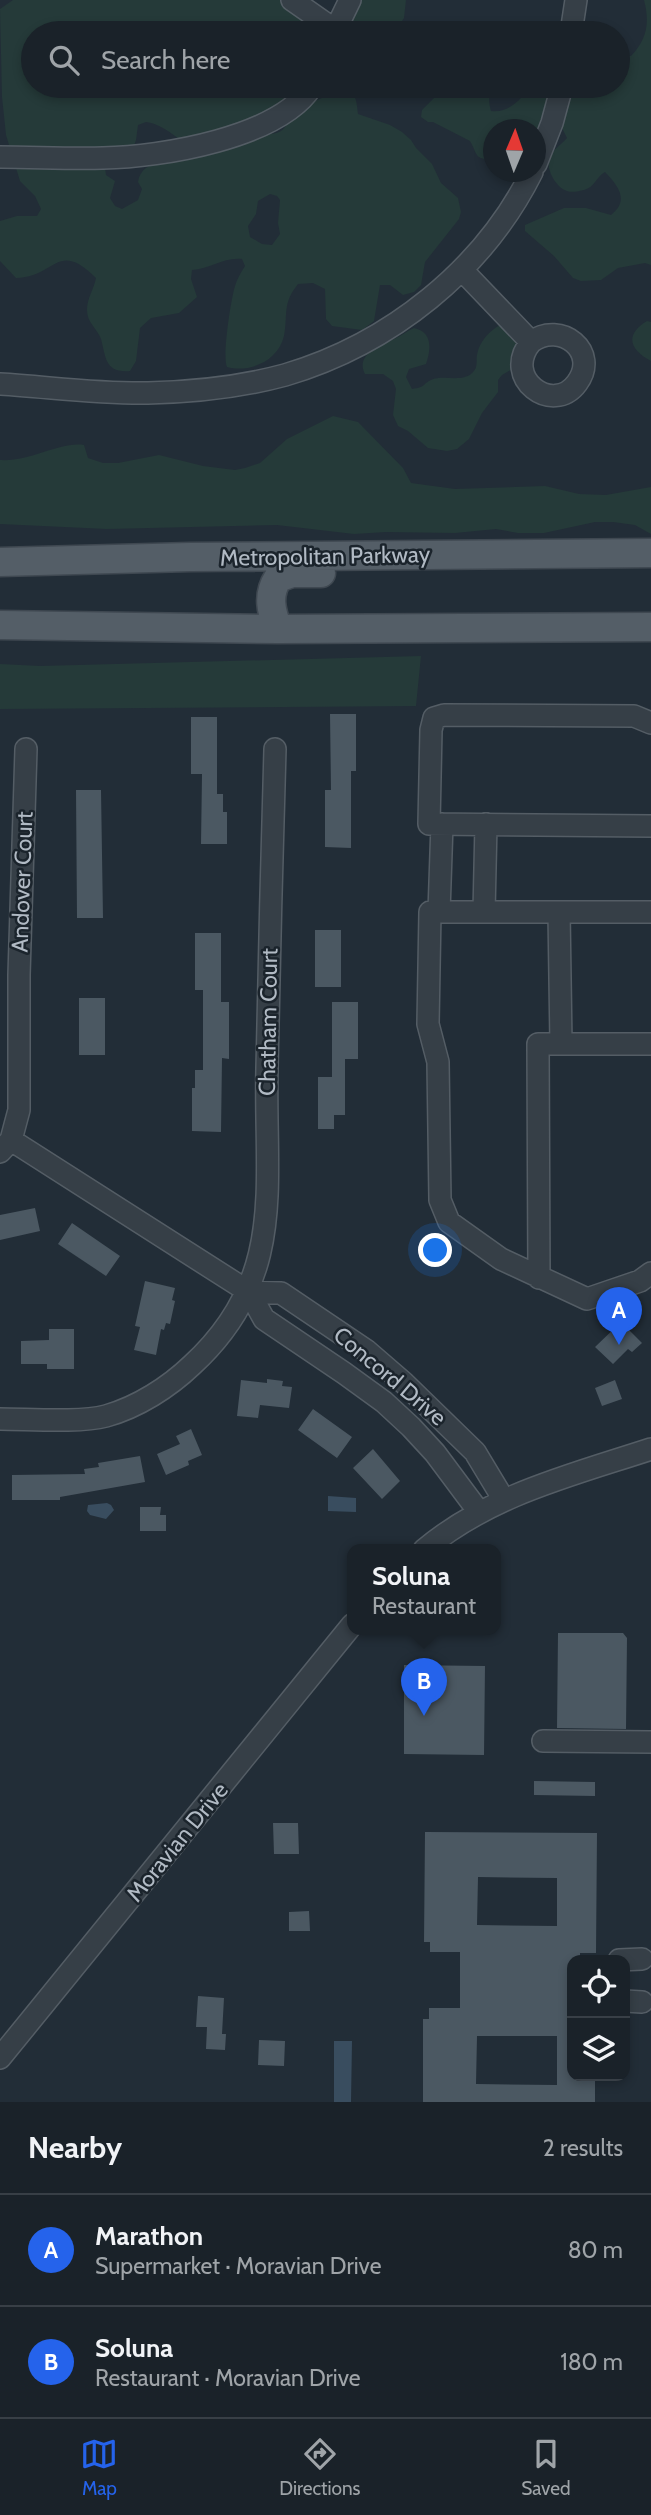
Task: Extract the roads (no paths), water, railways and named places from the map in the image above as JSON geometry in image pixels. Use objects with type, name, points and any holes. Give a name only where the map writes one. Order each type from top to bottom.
[{"type":"main road","points":[[278,629],[270,606],[271,594],[278,578],[292,573],[550,573],[593,553]]},
{"type":"main road","name":"Metropolitan Parkway","points":[[0,562],[651,553]]},
{"type":"main road","points":[[0,625],[278,629],[651,627]]},
{"type":"street","points":[[292,0],[320,21]]},
{"type":"street","points":[[340,21],[349,0]]},
{"type":"street","points":[[573,21],[576,0]]},
{"type":"street","points":[[0,157],[130,157],[222,139],[261,127],[304,98]]},
{"type":"street","points":[[546,139],[559,98]]},
{"type":"street","points":[[0,384],[147,393],[241,385],[284,375],[341,354],[410,314],[462,270],[507,217],[526,182]]},
{"type":"street","points":[[462,270],[531,342]]},
{"type":"street","points":[[651,723],[634,716],[444,715],[434,718],[431,730],[429,824],[651,826]]},
{"type":"street","name":"Andover Court","points":[[6,1146],[19,1110],[19,975],[26,749]]},
{"type":"street","name":"Chatham Court","points":[[0,1419],[106,1416],[141,1401],[173,1382],[205,1353],[233,1320],[248,1292],[258,1265],[268,1202],[265,1120],[275,749]]},
{"type":"street","points":[[439,912],[442,824]]},
{"type":"street","points":[[484,912],[486,824]]},
{"type":"street","points":[[651,912],[430,912],[428,1024],[438,1062],[440,1200],[449,1222],[501,1259],[587,1299],[640,1281],[651,1273]]},
{"type":"street","points":[[559,912],[561,1044]]},
{"type":"street","points":[[539,1278],[538,1044],[651,1044]]},
{"type":"street","name":"Concord Drive","points":[[6,1146],[248,1292],[264,1320],[374,1395],[411,1427],[435,1453],[479,1512]]},
{"type":"street","name":"Concord Drive","points":[[248,1292],[281,1293],[367,1351],[475,1452],[504,1500]]},
{"type":"street","points":[[432,1544],[457,1524],[504,1500],[651,1449]]},
{"type":"street","name":"Moravian Drive","points":[[0,2058],[347,1631]]},
{"type":"street","points":[[543,1741],[651,1742]]},
{"type":"street","points":[[630,1960],[642,1959]]},
{"type":"water","points":[[328,1496],[356,1498],[356,1512],[328,1511]]},
{"type":"water","points":[[107,1503],[114,1510],[106,1519],[90,1515],[87,1511],[88,1505]]},
{"type":"water","points":[[334,2041],[352,2041],[351,2102],[334,2102]]},
{"type":"place","name":"Marathon","points":[[619,1345]]},
{"type":"place","name":"Soluna","points":[[424,1716]]}]
